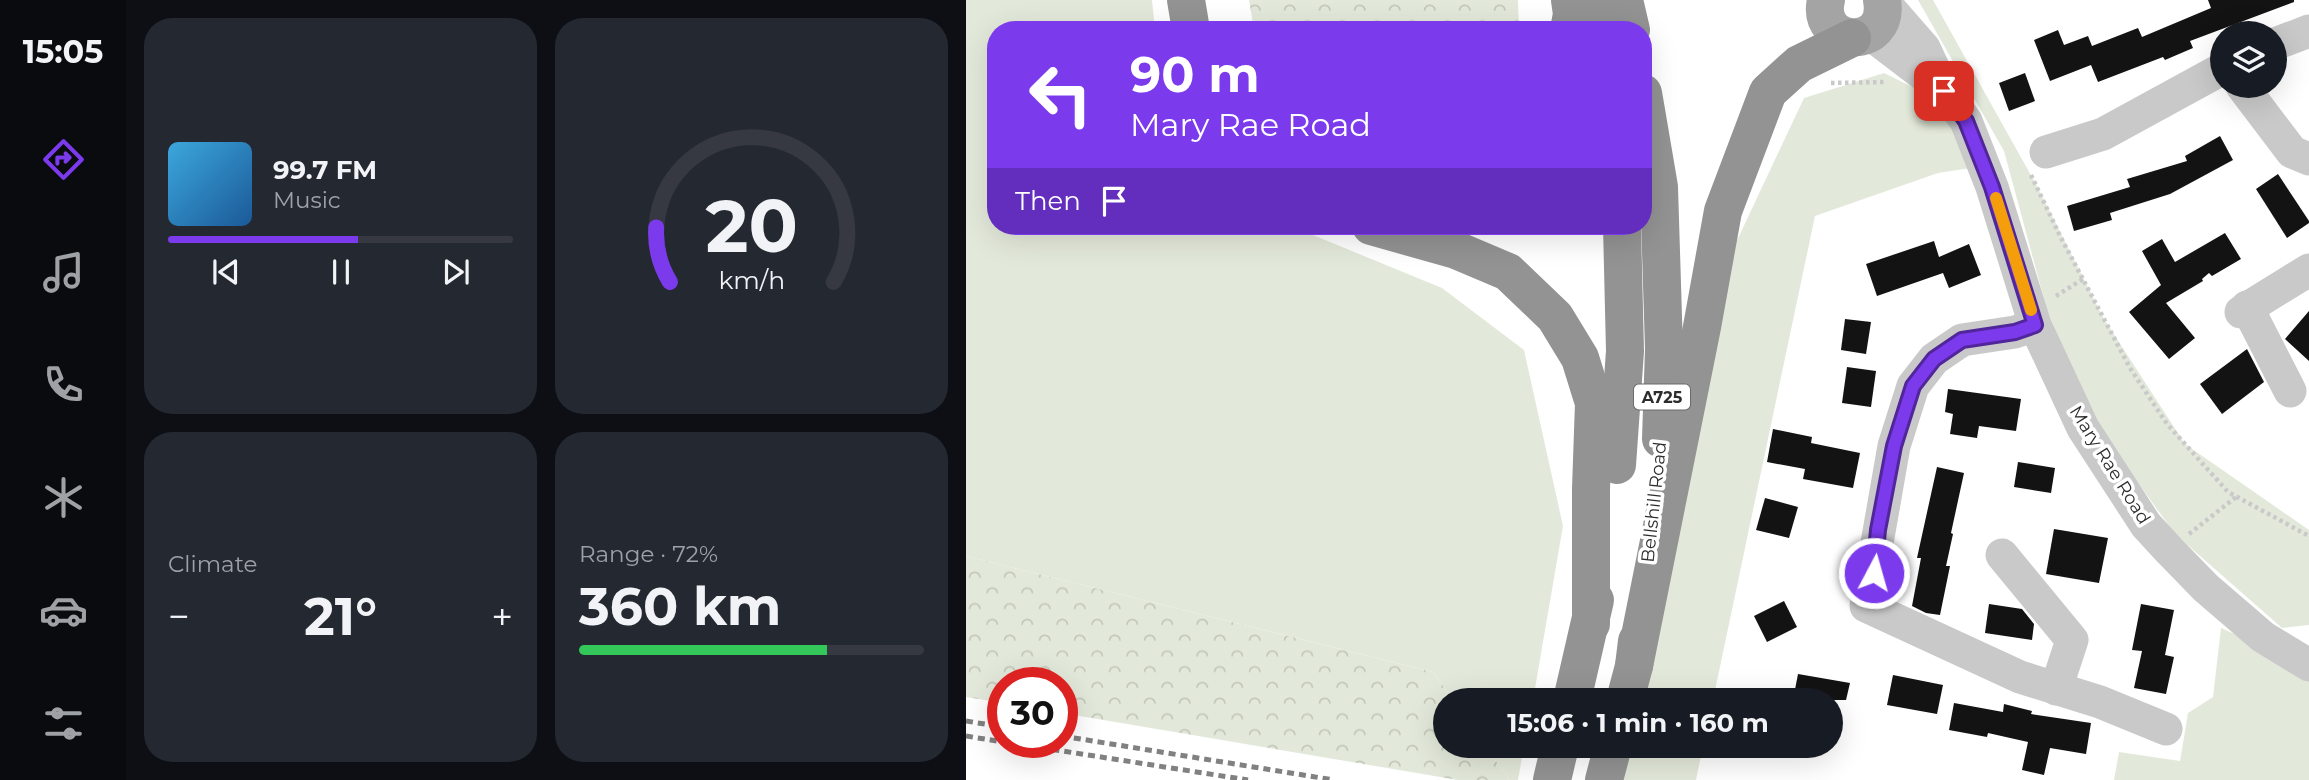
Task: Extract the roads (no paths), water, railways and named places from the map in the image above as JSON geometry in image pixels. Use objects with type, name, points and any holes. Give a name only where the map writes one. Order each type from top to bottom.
[{"type":"highway","points":[[1186,0],[1190,21]]},
{"type":"highway","points":[[1570,0],[1571,21]]},
{"type":"highway","points":[[1594,0],[1598,21]]},
{"type":"highway","points":[[1624,0],[1629,21]]},
{"type":"highway","points":[[1629,683],[1700,341],[1723,211],[1768,92],[1799,64],[1871,18]]},
{"type":"highway","name":"Bellshill Road","points":[[1629,683],[1661,449],[1664,349],[1659,187],[1652,146]]},
{"type":"highway","points":[[1403,235],[1456,250],[1508,272],[1555,317],[1580,358],[1594,403],[1591,624]]},
{"type":"highway","name":"A725","points":[[1575,688],[1591,624],[1616,493],[1625,351],[1622,235]]},
{"type":"highway","points":[[1552,780],[1557,758]]},
{"type":"highway","points":[[1604,780],[1610,758]]},
{"type":"main road","points":[[1826,0],[1825,13],[1834,30],[1871,18]]},
{"type":"street","name":"Mary Rae Road","points":[[1871,18],[1944,91],[1966,121],[1992,187],[2035,325],[2083,428],[2146,525],[2206,587],[2263,637],[2309,665]]},
{"type":"street","points":[[2287,40],[2309,32]]},
{"type":"street","points":[[2038,163],[2103,134],[2210,76]]},
{"type":"street","points":[[2251,98],[2292,152],[2309,159]]},
{"type":"street","points":[[2290,391],[2244,310],[2309,270]]},
{"type":"street","points":[[2035,325],[2015,332],[1962,340],[1934,359],[1913,386],[1894,446],[1866,606],[2020,677],[2100,702],[2166,729]]},
{"type":"street","points":[[2002,555],[2072,640],[2056,689]]},
{"type":"railway","points":[[966,721],[987,724]]},
{"type":"railway","points":[[966,736],[987,739]]},
{"type":"railway","points":[[1078,739],[1334,780]]},
{"type":"railway","points":[[1078,753],[1248,780]]}]
